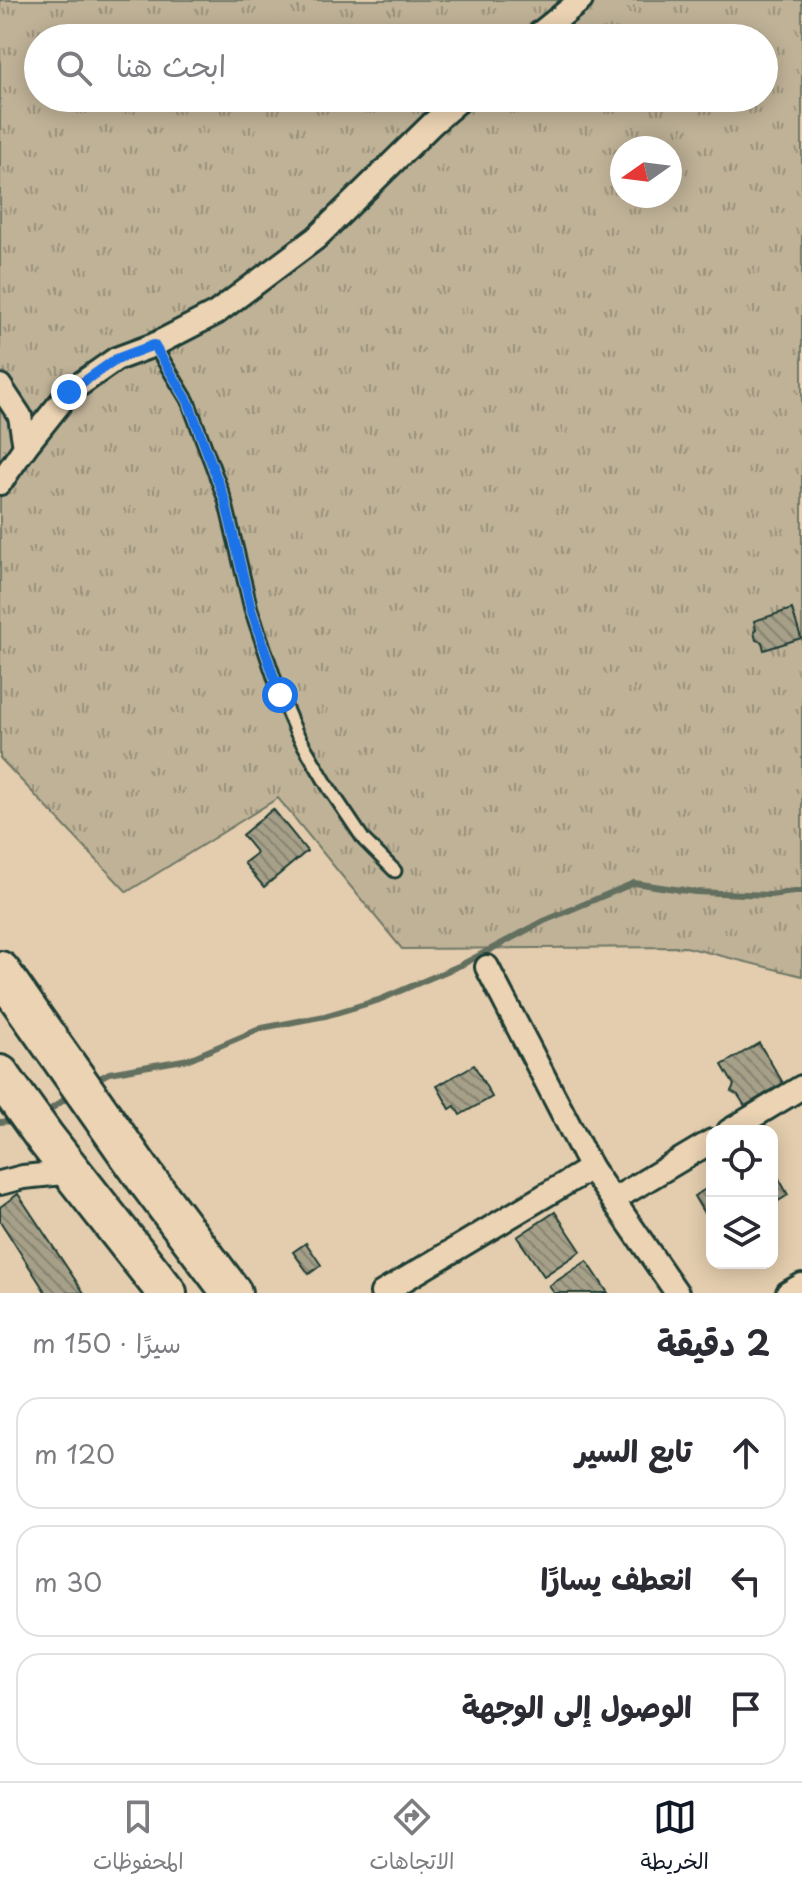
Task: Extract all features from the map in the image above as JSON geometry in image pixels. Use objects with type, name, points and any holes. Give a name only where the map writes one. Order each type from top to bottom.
[{"type":"highway","points":[[0,971],[147,1180],[232,1293]]},
{"type":"highway","points":[[0,1075],[46,1139],[167,1293]]},
{"type":"street","points":[[551,24],[581,0]]},
{"type":"street","points":[[0,483],[69,392],[116,359],[154,345],[216,313],[316,238],[446,112]]},
{"type":"street","points":[[0,386],[20,416],[25,447]]},
{"type":"street","points":[[487,967],[591,1168],[677,1293]]},
{"type":"street","points":[[739,1125],[802,1087]]},
{"type":"street","points":[[613,1200],[706,1145]]},
{"type":"street","points":[[382,1293],[591,1168]]},
{"type":"street","points":[[0,1183],[23,1177],[73,1172]]},
{"type":"street","points":[[788,1293],[802,1285]]},
{"type":"lane","points":[[154,345],[188,401],[225,500],[251,609],[296,732],[364,840],[395,871]]},
{"type":"green space","points":[[0,0],[802,0],[802,976],[686,947],[402,949],[278,798],[127,892],[0,758]]},
{"type":"building","points":[[792,609],[801,638],[764,650],[762,642],[756,640],[754,621]]},
{"type":"building","points":[[273,809],[307,851],[264,887],[244,863],[257,853],[242,835]]},
{"type":"building","points":[[759,1043],[783,1083],[745,1106],[731,1091],[734,1085],[722,1065]]},
{"type":"building","points":[[474,1065],[492,1097],[460,1115],[455,1106],[450,1109],[437,1086]]},
{"type":"building","points":[[778,1177],[788,1195],[778,1201]]},
{"type":"building","points":[[706,1189],[706,1217],[694,1196]]},
{"type":"building","points":[[18,1194],[84,1293],[46,1293],[0,1221],[0,1207]]},
{"type":"building","points":[[555,1212],[581,1251],[544,1276],[517,1237]]},
{"type":"building","points":[[306,1243],[321,1265],[309,1274],[293,1252]]},
{"type":"building","points":[[587,1261],[608,1293],[554,1293],[549,1286]]},
{"type":"waterway","points":[[100,1078],[109,1073],[189,1059],[262,1028],[325,1016],[379,1000],[461,965],[544,921],[634,883],[695,892],[770,895],[802,891]]},
{"type":"waterway","points":[[44,1114],[71,1095]]},
{"type":"waterway","points":[[0,1122],[10,1121]]},
{"type":"route","points":[[69,392],[116,359],[154,345],[188,401],[225,500],[251,609],[280,695]]}]
